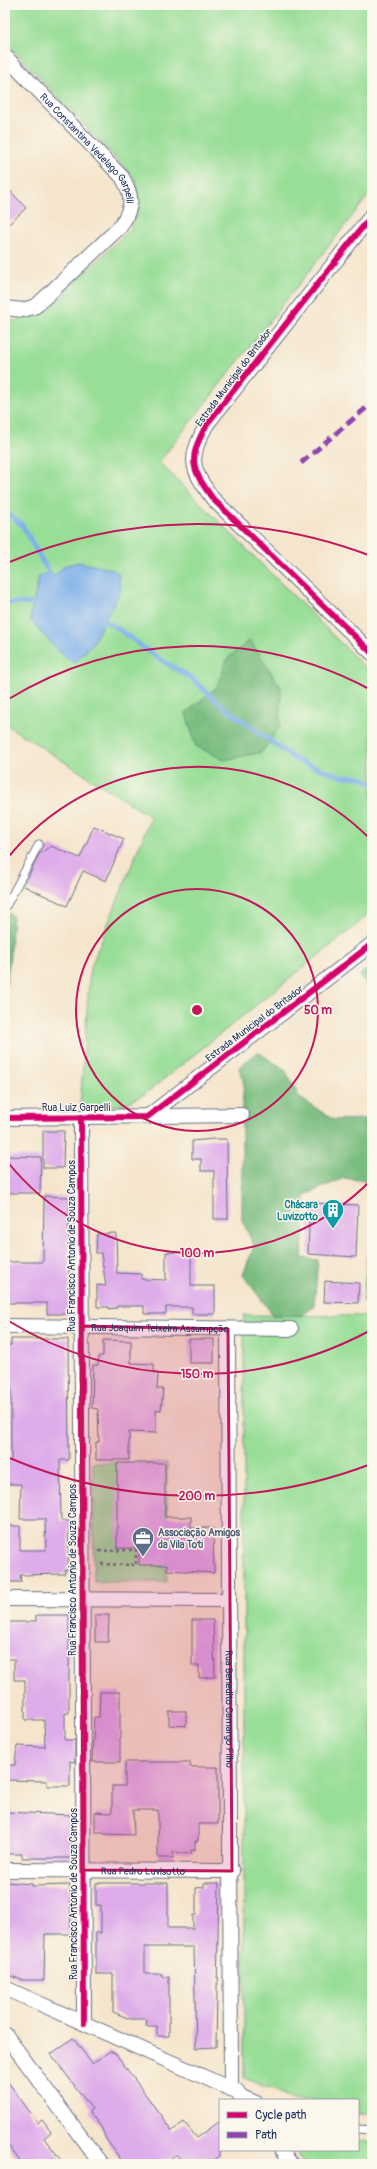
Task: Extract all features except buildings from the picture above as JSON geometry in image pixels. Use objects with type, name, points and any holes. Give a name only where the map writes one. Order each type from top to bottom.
[{"type":"street","name":"Rua Constantina Vedelago Garpelli","points":[[5,56],[122,177],[129,189],[131,200],[129,213],[120,227],[36,306],[23,310],[5,308]]},
{"type":"street","name":"Estrada Municipal do Britador","points":[[372,215],[207,424],[197,443],[193,460],[203,484],[213,499],[372,653]]},
{"type":"street","name":"Estrada Municipal do Britador","points":[[147,1117],[372,944]]},
{"type":"street","name":"Rua Luiz Garpelli","points":[[5,1118],[242,1115]]},
{"type":"street","name":"Rua Francisco Antonio de Souza Campos","points":[[81,1117],[84,2023]]},
{"type":"street","name":"Rua Joaquim Teixeira Assumpção","points":[[5,1326],[291,1329]]},
{"type":"street","name":"Rua Benedito Camargo Filho","points":[[228,1329],[228,1600],[237,2093]]},
{"type":"street","points":[[5,1599],[228,1600]]},
{"type":"street","name":"Rua Pedro Luvisotto","points":[[5,1870],[232,1871]]},
{"type":"street","points":[[5,1988],[237,2093]]},
{"type":"street","points":[[5,2034],[101,2164]]},
{"type":"street","points":[[282,2151],[291,2164]]},
{"type":"lane","points":[[5,908],[39,844]]},
{"type":"lane","points":[[237,2093],[255,2099]]},
{"type":"lane","points":[[359,2129],[372,2130]]},
{"type":"path","points":[[99,1564],[136,1564],[136,1550],[99,1550],[99,1564],[99,1570]]},
{"type":"highlighted area","points":[[81,1326],[228,1329],[232,1871],[83,1870]]},
{"type":"green space","points":[[5,5],[372,5],[372,191],[159,462],[372,674],[372,910],[359,923],[145,1094],[123,1105],[80,1106],[90,969],[151,817],[5,724],[5,322],[35,317],[43,313],[130,229],[138,208],[136,180],[5,41]],"holes":[[[217,687],[196,746],[186,713]]]},
{"type":"green space","points":[[250,640],[281,688],[280,726],[262,752],[224,760],[196,746],[186,713],[217,687],[227,659]]},
{"type":"green space","points":[[5,912],[13,916],[9,966],[5,992]]},
{"type":"green space","points":[[372,965],[372,993],[360,975]]},
{"type":"green space","points":[[258,1052],[285,1070],[300,1098],[334,1120],[366,1119],[372,1114],[372,1182],[344,1178],[305,1195],[302,1258],[318,1260],[314,1306],[310,1310],[300,1315],[273,1315],[243,1275],[254,1246],[242,1220],[242,1105],[244,1084],[239,1067]]},
{"type":"green space","points":[[372,1253],[372,1311],[363,1300],[367,1255]]},
{"type":"green space","points":[[244,1315],[372,1316],[372,2114],[359,2114],[359,2099],[294,2099],[244,2078]]},
{"type":"green space","points":[[93,1463],[167,1463],[167,1582],[94,1582]]},
{"type":"green space","points":[[359,2141],[372,2142],[372,2164],[304,2164],[295,2151],[359,2151]]},
{"type":"water","points":[[78,562],[111,569],[118,573],[121,590],[92,644],[75,663],[70,661],[58,651],[30,619],[39,577],[44,574],[54,576],[64,566]]},
{"type":"waterway","points":[[5,511],[22,525],[53,580]]},
{"type":"waterway","points":[[5,603],[40,604]]},
{"type":"waterway","points":[[100,619],[117,628],[159,659],[190,677],[219,703],[296,760],[340,776],[361,777],[372,783]]},
{"type":"marked path","points":[[301,463],[372,403]]},
{"type":"cycle path","points":[[372,215],[207,424],[194,455],[196,470],[205,488],[213,499],[372,653]]},
{"type":"cycle path","points":[[5,1118],[147,1117],[372,944]]},
{"type":"cycle path","points":[[81,1117],[84,2023]]},
{"type":"place","name":"Chácara Luvizotto","points":[[333,1230]]},
{"type":"place","name":"Associação Amigos da Vila Toti","points":[[143,1558]]}]
